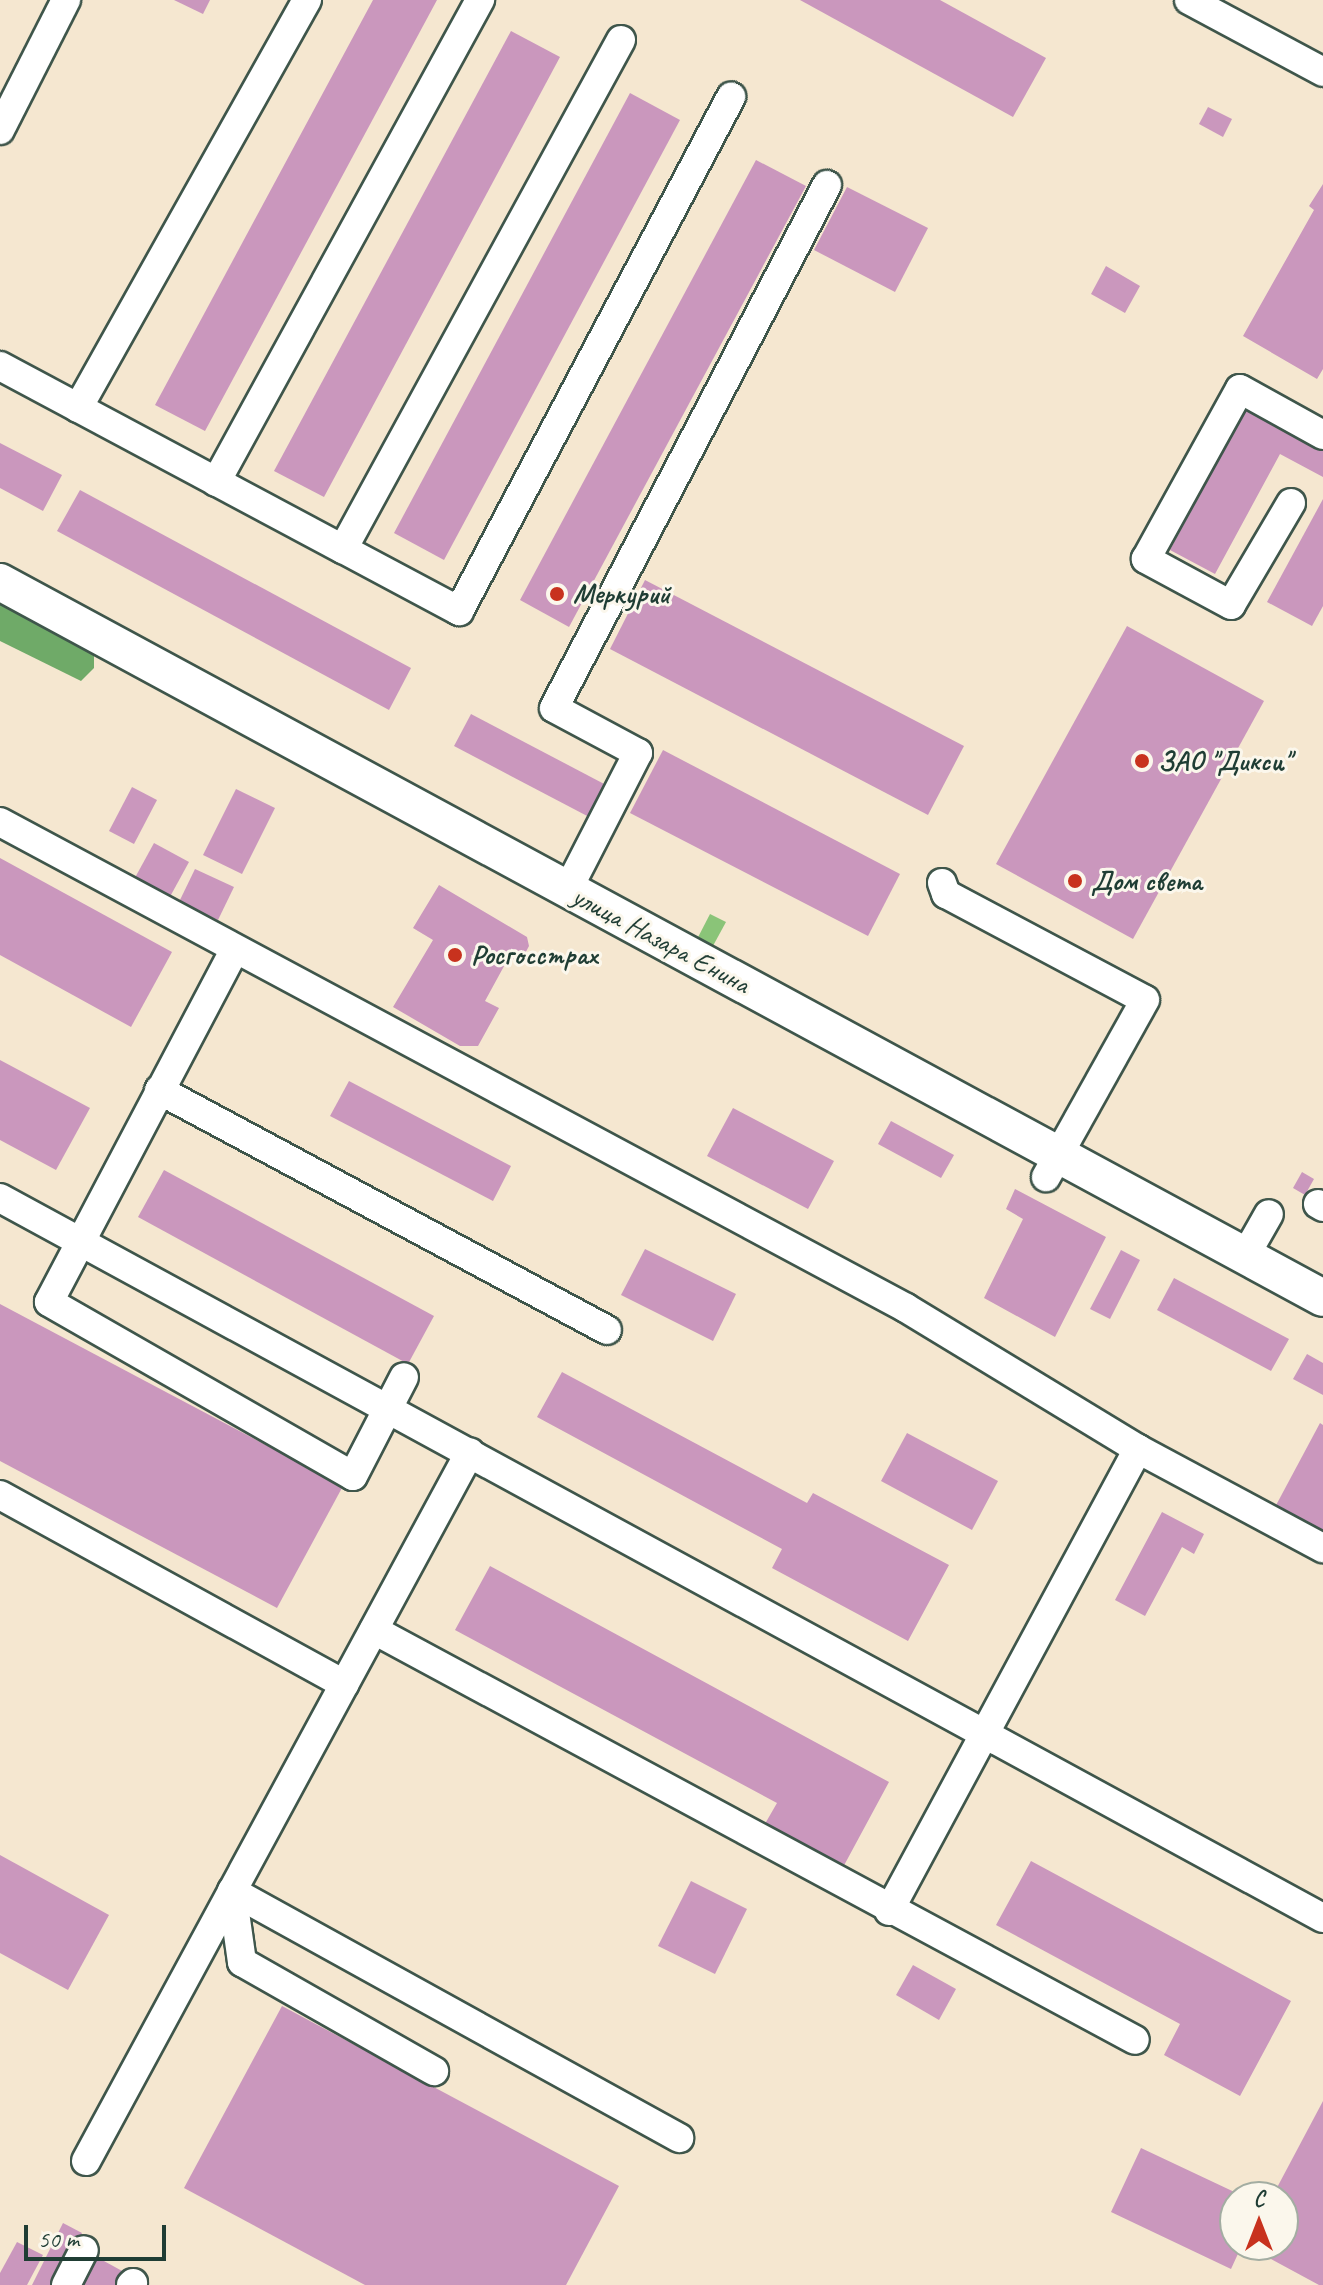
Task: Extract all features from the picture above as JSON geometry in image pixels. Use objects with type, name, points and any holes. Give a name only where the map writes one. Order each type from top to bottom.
[{"type":"main road","name":"улица Назара Енина","points":[[0,582],[568,889],[1052,1166],[1245,1256],[1323,1298]]},
{"type":"street","points":[[0,130],[66,0]]},
{"type":"street","points":[[78,408],[307,0]]},
{"type":"street","points":[[216,482],[480,0]]},
{"type":"street","points":[[1189,0],[1323,72]]},
{"type":"street","points":[[343,549],[621,40]]},
{"type":"street","points":[[0,366],[459,611],[731,97]]},
{"type":"street","points":[[568,889],[638,753],[554,708],[827,185]]},
{"type":"street","points":[[1291,503],[1231,605],[1146,559],[1240,389],[1323,435]]},
{"type":"street","points":[[0,822],[906,1308],[1138,1449],[1323,1548]]},
{"type":"street","points":[[942,883],[946,894],[1145,1000],[1052,1166]]},
{"type":"street","points":[[235,949],[49,1302],[353,1476],[404,1377]]},
{"type":"street","points":[[159,1090],[607,1330]]},
{"type":"street","points":[[0,1198],[1323,1918]]},
{"type":"street","points":[[1245,1256],[1269,1214]]},
{"type":"street","points":[[889,1911],[1138,1449]]},
{"type":"street","points":[[86,2161],[470,1452]]},
{"type":"street","points":[[0,1495],[344,1684]]},
{"type":"street","points":[[374,1630],[889,1911],[1135,2040]]},
{"type":"street","points":[[232,1891],[242,1962],[434,2071]]},
{"type":"street","points":[[232,1891],[679,2138]]},
{"type":"street","points":[[66,2285],[84,2250]]},
{"type":"green space","points":[[0,598],[94,649],[94,668],[81,681],[0,641]]},
{"type":"green space","points":[[710,914],[726,922],[708,955],[693,947]]},
{"type":"building","points":[[174,0],[210,0],[203,14]]},
{"type":"building","points":[[373,0],[437,0],[205,431],[155,405]]},
{"type":"building","points":[[800,0],[940,0],[1046,58],[1013,117]]},
{"type":"building","points":[[511,31],[560,57],[324,497],[274,471]]},
{"type":"building","points":[[630,93],[680,120],[444,560],[394,533]]},
{"type":"building","points":[[1208,107],[1232,119],[1223,137],[1199,124]]},
{"type":"building","points":[[756,160],[806,186],[569,627],[520,600]]},
{"type":"building","points":[[1323,184],[1323,369],[1317,379],[1243,336],[1314,210],[1309,206]]},
{"type":"building","points":[[847,187],[928,228],[895,292],[814,250]]},
{"type":"building","points":[[1106,266],[1140,286],[1125,313],[1091,294]]},
{"type":"building","points":[[1246,408],[1323,450],[1323,477],[1280,454],[1215,574],[1170,550]]},
{"type":"building","points":[[0,443],[62,475],[43,511],[0,488]]},
{"type":"building","points":[[80,490],[411,668],[389,710],[57,531]]},
{"type":"building","points":[[1323,499],[1323,606],[1312,626],[1267,602]]},
{"type":"building","points":[[645,580],[964,746],[928,815],[610,649]]},
{"type":"building","name":"ЗАО \"Дикси\"","points":[[1127,626],[1264,701],[1133,939],[996,864]]},
{"type":"building","points":[[471,714],[608,786],[591,818],[454,746]]},
{"type":"building","points":[[663,750],[900,874],[868,936],[630,813]]},
{"type":"building","points":[[132,787],[157,800],[134,844],[109,831]]},
{"type":"building","points":[[236,789],[275,808],[242,874],[203,855]]},
{"type":"building","points":[[154,843],[189,862],[166,904],[131,885]]},
{"type":"building","points":[[0,858],[172,952],[131,1027],[0,955]]},
{"type":"building","points":[[195,869],[234,887],[218,920],[179,902]]},
{"type":"building","points":[[439,885],[527,937],[529,946],[520,963],[509,957],[485,1001],[499,1008],[478,1046],[460,1046],[393,1007],[433,940],[413,928]]},
{"type":"building","points":[[0,1060],[90,1108],[56,1170],[0,1140]]},
{"type":"building","points":[[349,1081],[511,1166],[493,1201],[330,1116]]},
{"type":"building","points":[[733,1108],[834,1161],[808,1209],[707,1156]]},
{"type":"building","points":[[891,1121],[954,1155],[941,1178],[878,1144]]},
{"type":"building","points":[[164,1170],[434,1316],[408,1364],[138,1217]]},
{"type":"building","points":[[1302,1172],[1314,1179],[1305,1195],[1293,1188]]},
{"type":"building","points":[[1015,1189],[1106,1237],[1055,1337],[984,1298],[1023,1219],[1006,1209]]},
{"type":"building","points":[[645,1249],[736,1294],[713,1341],[621,1295]]},
{"type":"building","points":[[1121,1250],[1140,1260],[1110,1319],[1090,1309]]},
{"type":"building","points":[[1174,1278],[1289,1339],[1271,1371],[1157,1310]]},
{"type":"building","points":[[0,1304],[343,1486],[277,1608],[0,1461]]},
{"type":"building","points":[[1307,1354],[1323,1363],[1323,1395],[1293,1379]]},
{"type":"building","points":[[562,1372],[807,1503],[813,1493],[949,1565],[908,1641],[772,1568],[782,1549],[537,1417]]},
{"type":"building","points":[[1320,1423],[1323,1425],[1323,1536],[1274,1509]]},
{"type":"building","points":[[907,1433],[998,1481],[972,1530],[881,1481]]},
{"type":"building","points":[[1162,1512],[1204,1534],[1194,1554],[1182,1547],[1145,1616],[1115,1600]]},
{"type":"building","points":[[490,1566],[889,1782],[841,1871],[762,1829],[777,1803],[455,1630]]},
{"type":"building","points":[[0,1855],[109,1915],[68,1990],[0,1953]]},
{"type":"building","points":[[1031,1861],[1291,2001],[1240,2096],[1164,2055],[1180,2024],[996,1925]]},
{"type":"building","points":[[691,1881],[747,1909],[715,1974],[658,1946]]},
{"type":"building","points":[[913,1965],[956,1989],[939,2020],[896,1995]]},
{"type":"building","points":[[282,2006],[619,2186],[566,2285],[365,2285],[184,2188]]},
{"type":"building","points":[[1323,2101],[1323,2285],[1275,2261],[1299,2261],[1299,2181],[1280,2181]]},
{"type":"building","points":[[1141,2148],[1219,2185],[1219,2261],[1235,2261],[1231,2269],[1111,2212]]},
{"type":"building","points":[[63,2223],[82,2233],[55,2285],[32,2285]]},
{"type":"building","points":[[17,2242],[43,2255],[27,2285],[0,2285],[0,2273]]},
{"type":"building","points":[[93,2255],[124,2272],[118,2285],[77,2285]]},
{"type":"place","name":"Меркурий","points":[[557,594]]},
{"type":"place","name":"ЗАО \"Дикси\"","points":[[1142,761]]},
{"type":"place","name":"Дом света","points":[[1075,881]]},
{"type":"place","name":"Росгосстрах","points":[[455,955]]}]
